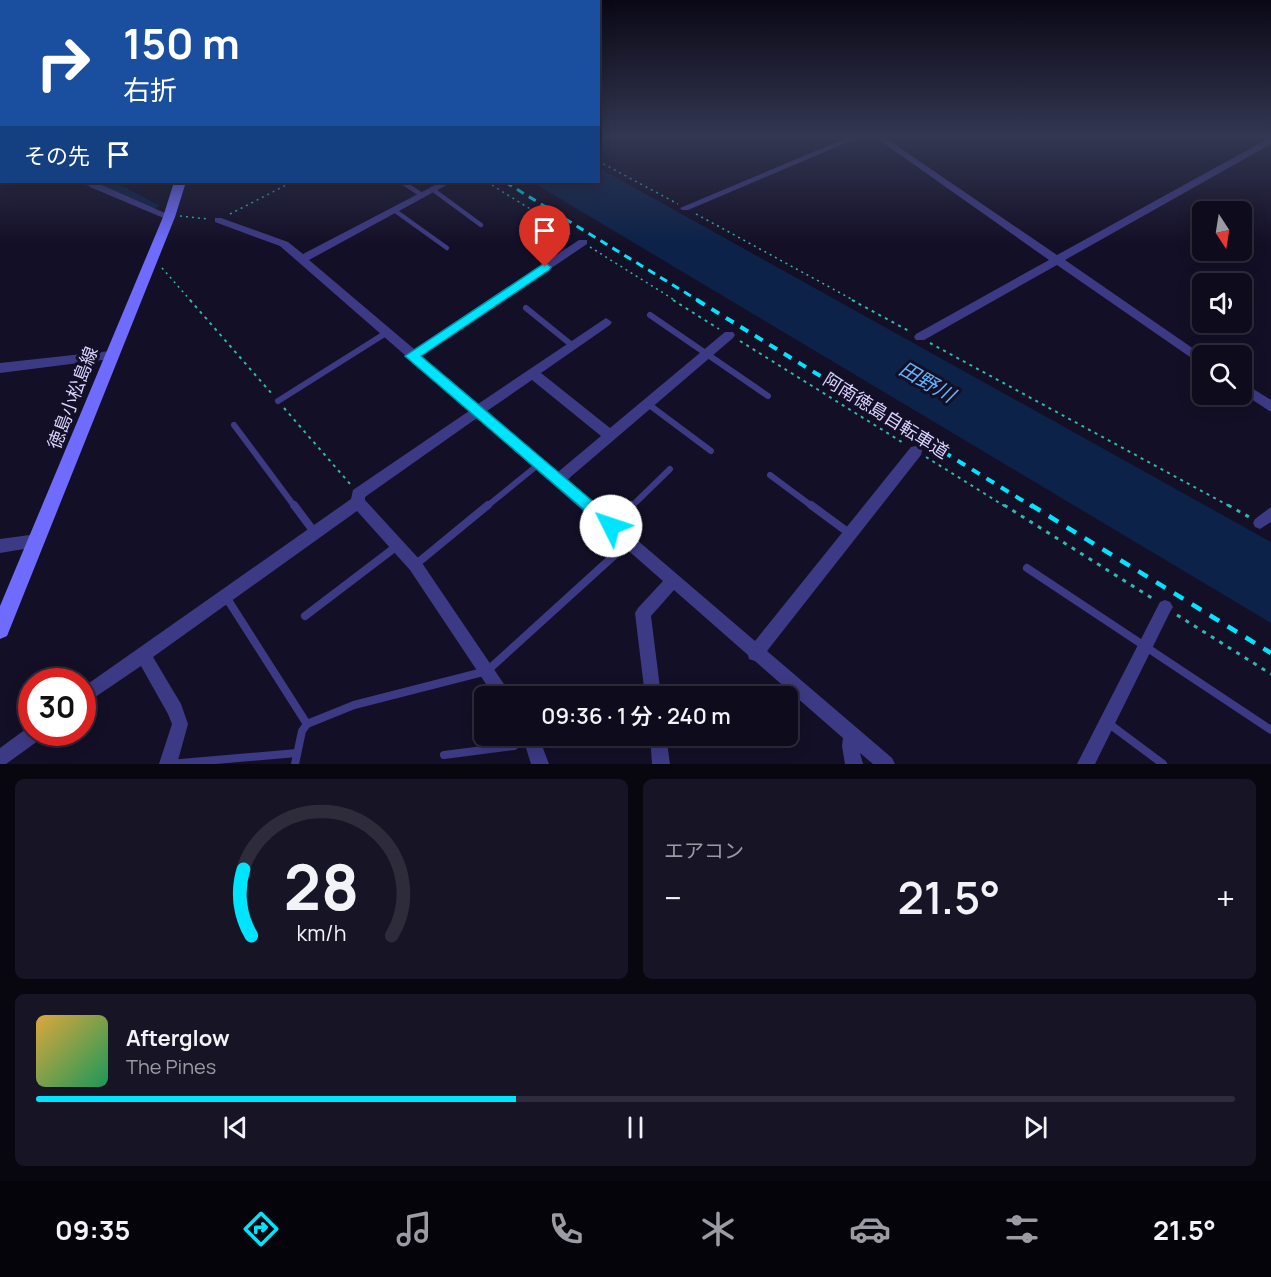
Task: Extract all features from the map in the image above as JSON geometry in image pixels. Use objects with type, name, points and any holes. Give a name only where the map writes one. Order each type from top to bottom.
[{"type":"main road","name":"徳島小松島線","points":[[0,629],[110,355],[169,217],[180,183]]},
{"type":"street","points":[[685,208],[770,173]]},
{"type":"street","points":[[931,173],[1192,353]]},
{"type":"street","points":[[920,337],[1213,173]]},
{"type":"street","points":[[92,183],[169,217]]},
{"type":"street","points":[[302,259],[445,183]]},
{"type":"street","points":[[218,220],[284,244],[886,764]]},
{"type":"street","points":[[412,356],[583,242]]},
{"type":"street","points":[[96,688],[226,597],[315,533],[358,498],[606,322]]},
{"type":"street","points":[[558,480],[729,335]]},
{"type":"street","points":[[0,368],[110,355]]},
{"type":"street","points":[[533,374],[611,436]]},
{"type":"street","points":[[1252,394],[1271,407]]},
{"type":"street","points":[[755,653],[916,451]]},
{"type":"street","points":[[358,498],[415,565],[497,686]]},
{"type":"street","points":[[1260,523],[1271,513]]},
{"type":"street","points":[[0,546],[37,541]]},
{"type":"street","points":[[652,686],[643,613],[674,580]]},
{"type":"street","points":[[1086,764],[1165,607]]},
{"type":"street","points":[[143,654],[175,710],[180,724],[168,764]]},
{"type":"street","points":[[852,734],[850,746],[854,764]]},
{"type":"street","points":[[0,758],[18,745]]},
{"type":"street","points":[[533,746],[540,764]]},
{"type":"street","points":[[659,746],[661,764]]},
{"type":"lane","points":[[404,183],[422,195]]},
{"type":"lane","points":[[432,189],[481,225]]},
{"type":"lane","points":[[393,210],[447,248]]},
{"type":"lane","points":[[526,308],[573,346]]},
{"type":"lane","points":[[650,315],[768,396]]},
{"type":"lane","points":[[278,401],[386,333]]},
{"type":"lane","points":[[648,404],[711,451]]},
{"type":"lane","points":[[234,425],[315,533]]},
{"type":"lane","points":[[415,565],[539,464]]},
{"type":"lane","points":[[611,526],[670,469]]},
{"type":"lane","points":[[770,475],[850,533]]},
{"type":"lane","points":[[295,764],[302,731],[307,724],[354,705],[487,671],[628,542]]},
{"type":"lane","points":[[305,616],[397,546]]},
{"type":"lane","points":[[1027,568],[1271,730]]},
{"type":"lane","points":[[226,597],[307,724]]},
{"type":"lane","points":[[1107,722],[1163,764]]},
{"type":"lane","points":[[444,755],[514,746]]},
{"type":"lane","points":[[168,764],[297,753]]},
{"type":"path","points":[[620,173],[1260,523]]},
{"type":"path","points":[[169,217],[218,220],[290,183]]},
{"type":"path","name":"阿南徳島自転車道","points":[[489,183],[1271,674]]},
{"type":"path","points":[[148,267],[164,268],[358,498]]},
{"type":"water","name":"田野川","points":[[600,173],[607,173],[1271,542],[1271,623],[534,183],[600,183]]},
{"type":"water","points":[[78,183],[117,183],[160,206],[151,210]]},
{"type":"railway","points":[[507,183],[699,301]]},
{"type":"railway","points":[[697,300],[1033,507]]},
{"type":"railway","points":[[1031,505],[1271,653]]},
{"type":"route","points":[[545,267],[412,356],[611,526]]}]
